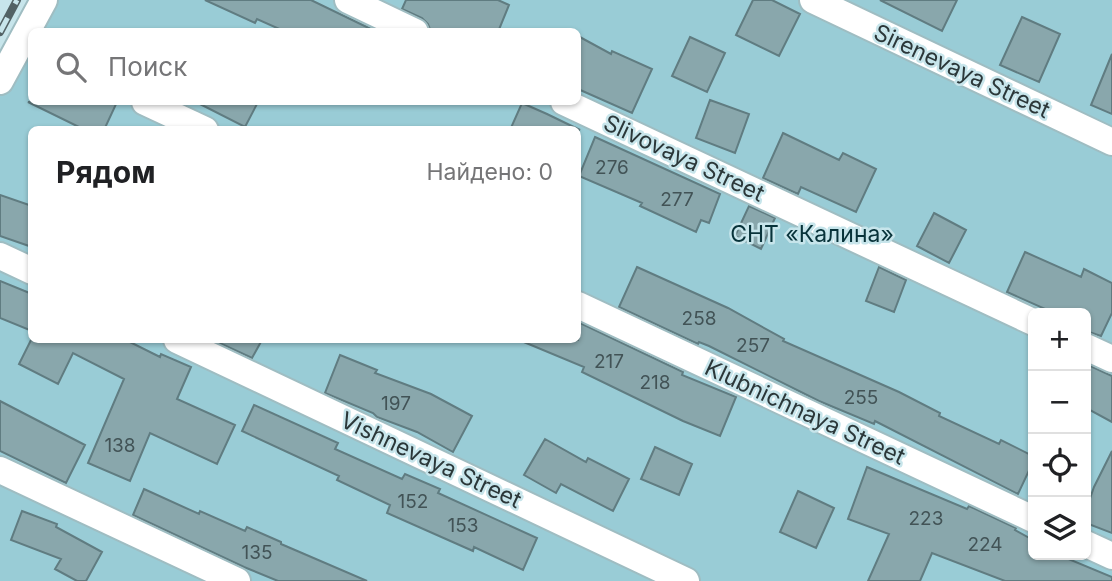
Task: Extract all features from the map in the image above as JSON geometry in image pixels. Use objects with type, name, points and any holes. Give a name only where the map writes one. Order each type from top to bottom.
[{"type":"street","points":[[33,28],[44,0]]},
{"type":"street","points":[[348,0],[407,28]]},
{"type":"street","name":"Sirenevaya Street","points":[[813,0],[1112,142]]},
{"type":"street","points":[[0,81],[26,46]]},
{"type":"street","points":[[151,105],[196,126]]},
{"type":"street","name":"Slivovaya Street","points":[[570,105],[1028,320]]},
{"type":"street","points":[[0,256],[28,269]]},
{"type":"street","name":"Klubnichnaya Street","points":[[581,306],[1028,517]]},
{"type":"street","name":"Vishnevaya Street","points":[[183,343],[686,581]]},
{"type":"street","points":[[1091,349],[1112,359]]},
{"type":"street","points":[[0,470],[237,581]]},
{"type":"street","points":[[1091,546],[1112,556]]},
{"type":"green space","name":"СНТ «Калина»","points":[[32,0],[1112,0],[1112,581],[0,581],[0,60]]},
{"type":"building","points":[[205,0],[311,0],[369,28],[277,28],[257,19],[255,23]]},
{"type":"building","points":[[406,0],[498,0],[509,5],[500,28],[430,28],[422,18],[402,9]]},
{"type":"building","points":[[753,0],[772,0],[800,14],[779,56],[736,35]]},
{"type":"building","points":[[880,0],[957,0],[942,31]]},
{"type":"building","points":[[1022,17],[1060,34],[1039,82],[1000,65]]},
{"type":"building","points":[[690,37],[725,53],[707,92],[672,76]]},
{"type":"building","points":[[581,38],[611,54],[612,51],[652,69],[632,113],[581,90]]},
{"type":"building","points":[[1112,54],[1112,114],[1091,105]]},
{"type":"building","points":[[710,100],[749,114],[735,153],[696,138]]},
{"type":"building","points":[[34,105],[116,105],[106,126],[77,126]]},
{"type":"building","points":[[202,105],[256,105],[243,126]]},
{"type":"building","points":[[521,105],[527,105],[572,126],[512,126]]},
{"type":"building","points":[[783,133],[839,160],[843,153],[876,169],[856,212],[801,187],[798,194],[763,178]]},
{"type":"building","points":[[595,137],[720,194],[709,223],[701,220],[696,232],[640,206],[642,203],[581,177]]},
{"type":"building","points":[[0,195],[28,205],[28,246],[0,236]]},
{"type":"building","points":[[749,206],[775,218],[761,249],[735,236]]},
{"type":"building","points":[[934,213],[966,230],[949,263],[917,246]]},
{"type":"building","points":[[1025,252],[1081,277],[1084,269],[1112,283],[1112,313],[1101,336],[1091,333],[1091,308],[1043,308],[1007,292]]},
{"type":"building","points":[[637,267],[728,308],[784,339],[783,341],[899,392],[940,413],[939,416],[999,444],[1001,440],[1028,454],[1028,473],[1018,494],[875,421],[874,424],[819,401],[709,346],[699,342],[698,344],[619,307]]},
{"type":"building","points":[[879,267],[906,280],[894,312],[866,301]]},
{"type":"building","points":[[0,281],[28,292],[28,329],[0,318]]},
{"type":"building","points":[[581,323],[683,372],[682,375],[736,397],[720,436],[582,372],[584,367],[526,343],[581,343]]},
{"type":"building","points":[[30,343],[132,343],[160,357],[161,354],[191,367],[177,399],[235,425],[217,464],[150,433],[130,481],[88,463],[124,379],[73,353],[58,384],[19,364]]},
{"type":"building","points":[[220,343],[260,343],[252,358]]},
{"type":"building","points":[[340,355],[377,370],[375,373],[431,394],[472,416],[453,452],[417,432],[325,393]]},
{"type":"building","points":[[1091,366],[1112,376],[1112,422],[1091,411]]},
{"type":"building","points":[[0,401],[85,445],[66,483],[0,451]]},
{"type":"building","points":[[254,405],[338,443],[335,449],[402,479],[405,474],[440,489],[438,493],[537,538],[523,570],[474,547],[473,551],[387,513],[390,505],[337,480],[339,476],[242,431]]},
{"type":"building","points":[[545,439],[586,462],[588,458],[629,479],[613,511],[561,484],[556,493],[524,475]]},
{"type":"building","points":[[655,447],[692,464],[679,495],[641,479]]},
{"type":"building","points":[[1112,451],[1112,533],[1091,525],[1091,496]]},
{"type":"building","points":[[867,467],[967,509],[969,506],[1016,528],[1015,530],[1028,537],[1028,560],[1071,560],[1112,577],[1112,581],[1005,581],[932,553],[920,581],[868,581],[889,534],[848,519]]},
{"type":"building","points":[[144,489],[245,531],[247,527],[367,581],[278,581],[244,567],[133,515]]},
{"type":"building","points":[[798,491],[834,508],[816,548],[780,532]]},
{"type":"building","points":[[22,511],[57,524],[56,527],[102,552],[86,581],[77,581],[55,569],[61,559],[11,540]]},
{"type":"railway","points":[[0,32],[17,0]]}]
